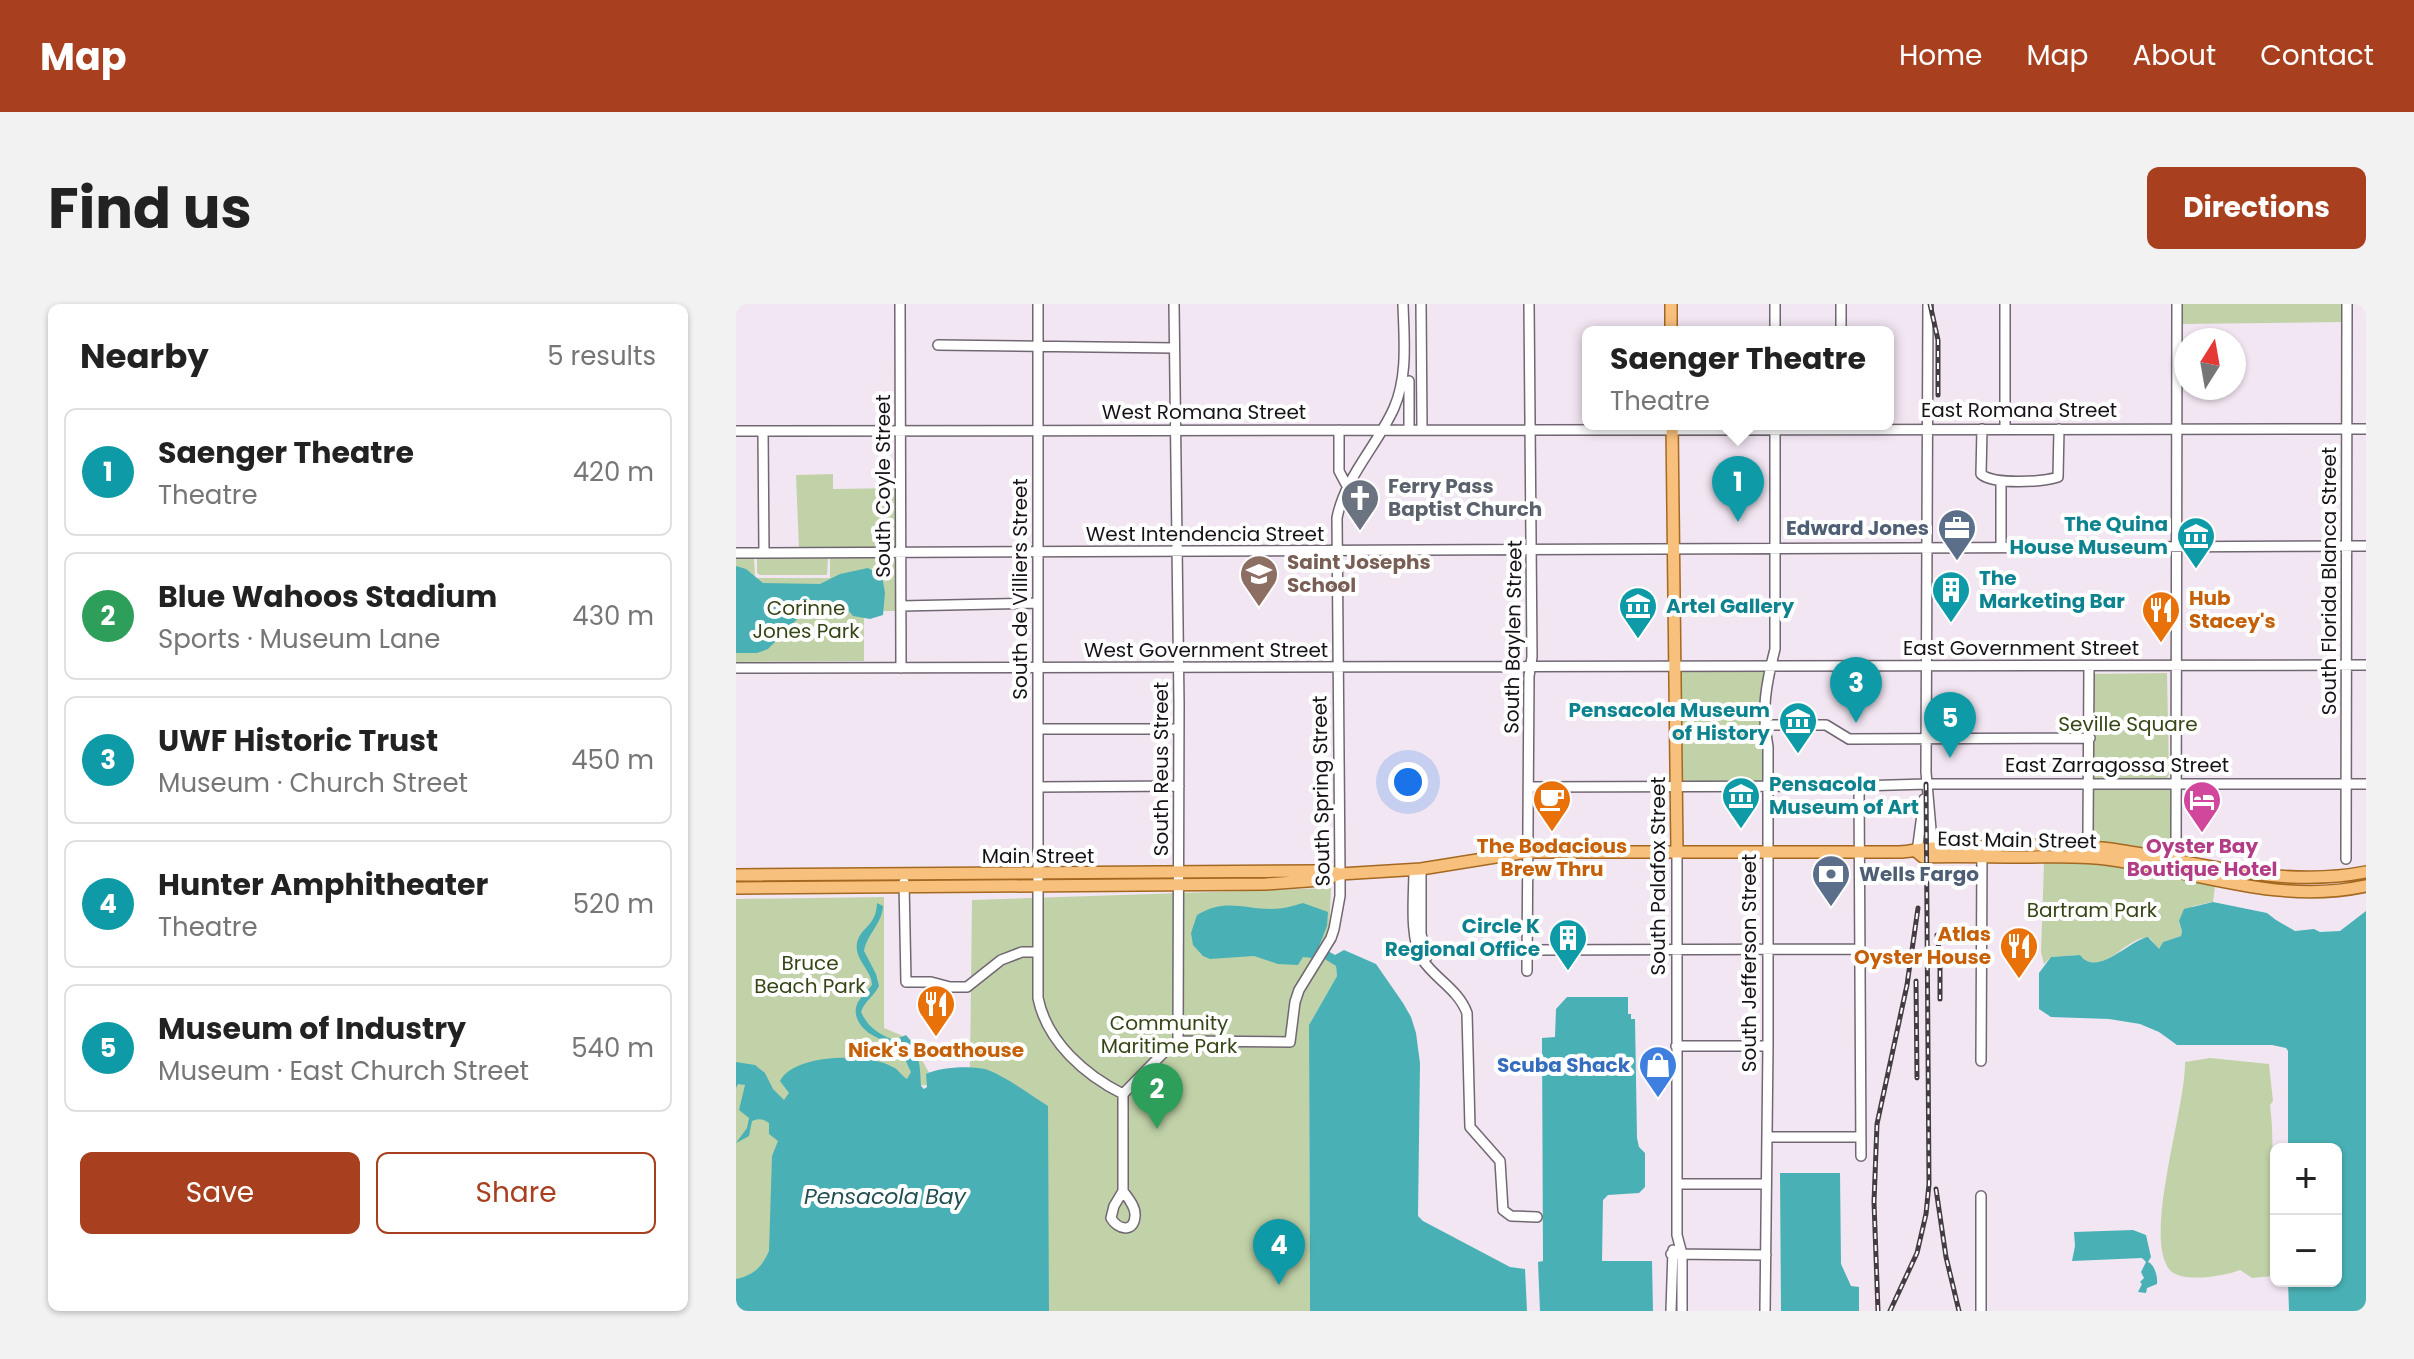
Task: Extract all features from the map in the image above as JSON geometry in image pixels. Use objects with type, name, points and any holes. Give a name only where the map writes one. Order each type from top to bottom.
[{"type":"main road","points":[[1671,304],[1671,326]]},
{"type":"main road","name":"South Palafox Street","points":[[1672,430],[1677,852]]},
{"type":"main road","name":"Main Street","points":[[736,875],[904,881],[1179,879],[1318,871],[1340,874],[1418,870],[1527,852],[1677,852]]},
{"type":"main road","name":"East Main Street","points":[[1677,852],[1917,852],[1923,857],[1933,852],[1982,852],[2095,857],[2278,877],[2317,879],[2356,874]]},
{"type":"main road","name":"East Main Street","points":[[2176,866],[2274,891],[2323,892],[2362,887]]},
{"type":"main road","points":[[736,888],[904,881]]},
{"type":"street","name":"South Coyle Street","points":[[900,304],[901,668]]},
{"type":"street","name":"South de Villiers Street","points":[[1038,304],[1038,998],[1051,1033],[1092,1076],[1123,1094]]},
{"type":"street","name":"South Reus Street","points":[[1174,304],[1179,729],[1178,1041]]},
{"type":"street","name":"South Baylen Street","points":[[1527,971],[1532,548],[1529,304]]},
{"type":"street","points":[[1775,304],[1775,326]]},
{"type":"street","points":[[1841,304],[1841,326]]},
{"type":"street","points":[[1928,304],[1926,784],[1933,852]]},
{"type":"street","points":[[2005,304],[2005,429]]},
{"type":"street","points":[[2176,866],[2177,304]]},
{"type":"street","name":"South Florida Blanca Street","points":[[2346,859],[2347,304]]},
{"type":"street","points":[[1403,308],[1421,308],[1422,429]]},
{"type":"street","name":"South Spring Street","points":[[1403,308],[1409,430]]},
{"type":"street","points":[[938,345],[1174,348]]},
{"type":"street","points":[[1406,380],[1422,381]]},
{"type":"street","name":"South Spring Street","points":[[1178,1041],[1290,1042],[1299,990],[1331,938],[1340,896],[1337,518],[1348,488],[1382,430],[1406,380]]},
{"type":"street","name":"East Romana Street","points":[[1894,427],[2366,429]]},
{"type":"street","name":"West Romana Street","points":[[736,431],[1582,428]]},
{"type":"street","points":[[1982,429],[1981,474],[1984,478],[2001,481],[2058,477],[2059,429]]},
{"type":"street","points":[[1339,430],[1339,471],[1348,488]]},
{"type":"street","name":"South Jefferson Street","points":[[1765,1311],[1768,747],[1765,683],[1775,649],[1776,430]]},
{"type":"street","points":[[763,431],[764,553]]},
{"type":"street","points":[[2001,481],[2001,546]]},
{"type":"street","name":"West Intendencia Street","points":[[736,553],[2366,546]]},
{"type":"street","points":[[901,606],[1038,603]]},
{"type":"street","name":"East Government Street","points":[[1676,667],[2366,665]]},
{"type":"street","points":[[2088,833],[2089,666]]},
{"type":"street","name":"West Government Street","points":[[736,668],[1676,667]]},
{"type":"street","points":[[1765,725],[1826,725],[1849,739],[2090,738]]},
{"type":"street","points":[[1038,729],[1179,729]]},
{"type":"street","points":[[1917,852],[1926,784]]},
{"type":"street","name":"East Zarragossa Street","points":[[1530,787],[2366,784]]},
{"type":"street","points":[[1038,787],[1179,786]]},
{"type":"street","points":[[1859,786],[1861,1156]]},
{"type":"street","name":"South Palafox Street","points":[[1677,852],[1677,1254],[1682,1311]]},
{"type":"street","points":[[1981,1061],[1982,852]]},
{"type":"street","points":[[1418,870],[1418,930],[1422,958],[1459,998],[1467,1013],[1469,1124],[1500,1161],[1503,1210],[1509,1216],[1537,1217]]},
{"type":"street","points":[[2356,874],[2362,887]]},
{"type":"street","points":[[904,881],[906,982],[967,987],[1001,960],[1022,952],[1038,952]]},
{"type":"street","points":[[1527,950],[1859,949]]},
{"type":"street","points":[[1123,1191],[1123,1094],[1178,1041]]},
{"type":"street","points":[[1676,1046],[1768,1046]]},
{"type":"street","points":[[1767,1137],[1861,1137]]},
{"type":"street","points":[[1677,1184],[1766,1184]]},
{"type":"street","points":[[1981,1196],[1981,1311]]},
{"type":"street","points":[[1677,1254],[1766,1255]]},
{"type":"street","name":"South Palafox Street","points":[[1671,1311],[1677,1254]]},
{"type":"green space","points":[[2183,304],[2342,304],[2342,322],[2183,324]]},
{"type":"green space","points":[[833,474],[833,489],[897,488],[897,549],[799,549],[796,475]]},
{"type":"green space","points":[[757,557],[828,557],[827,575],[760,575],[757,573]]},
{"type":"green space","name":"Corinne Jones Park","points":[[736,558],[754,558],[755,578],[830,578],[830,558],[895,558],[895,611],[864,611],[864,661],[736,662]]},
{"type":"green space","points":[[1676,667],[1770,667],[1765,683],[1767,786],[1676,786]]},
{"type":"green space","name":"Seville Square","points":[[2167,673],[2169,774],[2166,780],[2093,780],[2087,774],[2087,674]]},
{"type":"green space","points":[[2092,787],[2173,787],[2173,852],[2090,840]]},
{"type":"green space","name":"Bartram Park","points":[[2044,863],[2101,864],[2215,886],[2213,902],[2193,906],[2179,921],[2181,936],[2163,942],[2159,950],[2150,938],[2143,938],[2101,962],[2087,961],[2080,955],[2051,957],[2044,964],[2041,952]]},
{"type":"green space","name":"Community Maritime Park","points":[[1331,888],[1328,959],[1336,966],[1337,976],[1309,1025],[1310,1311],[1049,1311],[1048,1257],[970,1069],[972,900]]},
{"type":"green space","name":"Bruce Beach Park","points":[[884,897],[884,1028],[910,1039],[936,1085],[895,1086],[779,1282],[736,1279],[736,899]]},
{"type":"green space","points":[[2210,1058],[2269,1064],[2273,1101],[2270,1105],[2270,1276],[2252,1278],[2240,1270],[2214,1276],[2183,1276],[2169,1269],[2162,1252],[2163,1201],[2185,1062]]},
{"type":"water","points":[[736,566],[746,569],[763,583],[820,584],[840,574],[868,568],[882,576],[885,593],[883,615],[870,619],[853,616],[836,603],[815,601],[768,649],[757,653],[736,653]]},
{"type":"water","points":[[2213,902],[2267,913],[2295,931],[2314,929],[2320,932],[2340,931],[2366,911],[2366,1311],[2289,1311],[2288,1287],[2342,1287],[2342,1143],[2288,1143],[2286,1048],[2272,1045],[2177,1045],[2159,1032],[2140,1024],[2109,1019],[2051,1017],[2039,1009],[2039,973],[2051,957],[2080,955],[2087,961],[2095,962],[2148,937],[2159,949],[2163,942],[2181,936],[2179,921],[2184,909]]},
{"type":"water","name":"Pensacola Bay","points":[[877,903],[883,906],[882,912],[864,951],[879,986],[861,1012],[870,1026],[894,1040],[906,1035],[917,1053],[924,1089],[927,1087],[926,1074],[956,1068],[982,1068],[1003,1077],[1048,1106],[1049,1311],[736,1311],[736,1279],[757,1270],[769,1251],[772,1156],[778,1141],[769,1134],[769,1123],[759,1119],[752,1121],[749,1136],[736,1143],[747,1128],[749,1118],[739,1110],[745,1085],[738,1084],[736,1088],[736,1062],[755,1065],[765,1073],[773,1089],[784,1100],[789,1093],[780,1081],[800,1065],[816,1061],[867,1059],[893,1067],[907,1079],[911,1072],[900,1050],[867,1032],[856,1017],[860,999],[872,985],[858,955],[857,943],[874,917]]},
{"type":"water","points":[[1303,903],[1328,912],[1327,926],[1319,946],[1335,955],[1344,950],[1376,964],[1411,1017],[1420,1063],[1418,1216],[1510,1267],[1525,1269],[1527,1311],[1310,1311],[1309,1025],[1337,976],[1336,966],[1315,953],[1312,958],[1303,957],[1298,965],[1278,964],[1254,956],[1210,959],[1193,945],[1191,933],[1197,915],[1216,907],[1276,909]]},
{"type":"water","points":[[1567,997],[1628,997],[1628,1014],[1635,1019],[1637,1138],[1639,1147],[1645,1153],[1645,1187],[1639,1193],[1608,1195],[1603,1200],[1602,1261],[1652,1261],[1653,1311],[1540,1311],[1538,1262],[1543,1261],[1542,1038],[1555,1037],[1556,1009]]},
{"type":"water","points":[[1780,1173],[1840,1173],[1841,1264],[1851,1286],[1859,1287],[1859,1311],[1781,1311]]},
{"type":"water","points":[[2133,1230],[2146,1235],[2151,1257],[2148,1262],[2156,1274],[2157,1284],[2147,1288],[2146,1293],[2138,1292],[2146,1262],[2142,1258],[2072,1261],[2074,1232]]},
{"type":"railway","points":[[1930,304],[1938,340],[1938,395]]},
{"type":"railway","points":[[1890,1311],[1917,1253],[1929,1184],[1926,784]]},
{"type":"railway","points":[[1878,1311],[1874,1202],[1877,1124],[1907,985],[1918,908]]},
{"type":"railway","points":[[1937,935],[1940,999]]},
{"type":"railway","points":[[1916,981],[1917,1078]]},
{"type":"railway","points":[[1936,1189],[1946,1257],[1959,1311]]},
{"type":"place","name":"Saenger Theatre","points":[[1738,522]]},
{"type":"place","name":"Ferry Pass Baptist Church","points":[[1360,532]]},
{"type":"place","name":"Edward Jones","points":[[1957,562]]},
{"type":"place","name":"The Quina House Museum","points":[[2196,570]]},
{"type":"place","name":"Saint Josephs School","points":[[1259,608]]},
{"type":"place","name":"The Marketing Bar","points":[[1951,624]]},
{"type":"place","name":"Artel Gallery","points":[[1638,640]]},
{"type":"place","name":"Hub Stacey's","points":[[2161,644]]},
{"type":"place","name":"UWF Historic Trust","points":[[1856,723]]},
{"type":"place","name":"Pensacola Museum of History","points":[[1798,755]]},
{"type":"place","name":"Museum of Industry","points":[[1950,758]]},
{"type":"place","name":"Pensacola Museum of Art","points":[[1741,830]]},
{"type":"place","name":"The Bodacious Brew Thru","points":[[1552,833]]},
{"type":"place","name":"Oyster Bay Boutique Hotel","points":[[2202,834]]},
{"type":"place","name":"Wells Fargo","points":[[1831,908]]},
{"type":"place","name":"Circle K Regional Office","points":[[1568,972]]},
{"type":"place","name":"Atlas Oyster House","points":[[2019,980]]},
{"type":"place","name":"Nick's Boathouse","points":[[936,1038]]},
{"type":"place","name":"Scuba Shack","points":[[1658,1099]]},
{"type":"place","name":"Blue Wahoos Stadium","points":[[1157,1129]]},
{"type":"place","name":"Hunter Amphitheater","points":[[1279,1285]]}]
